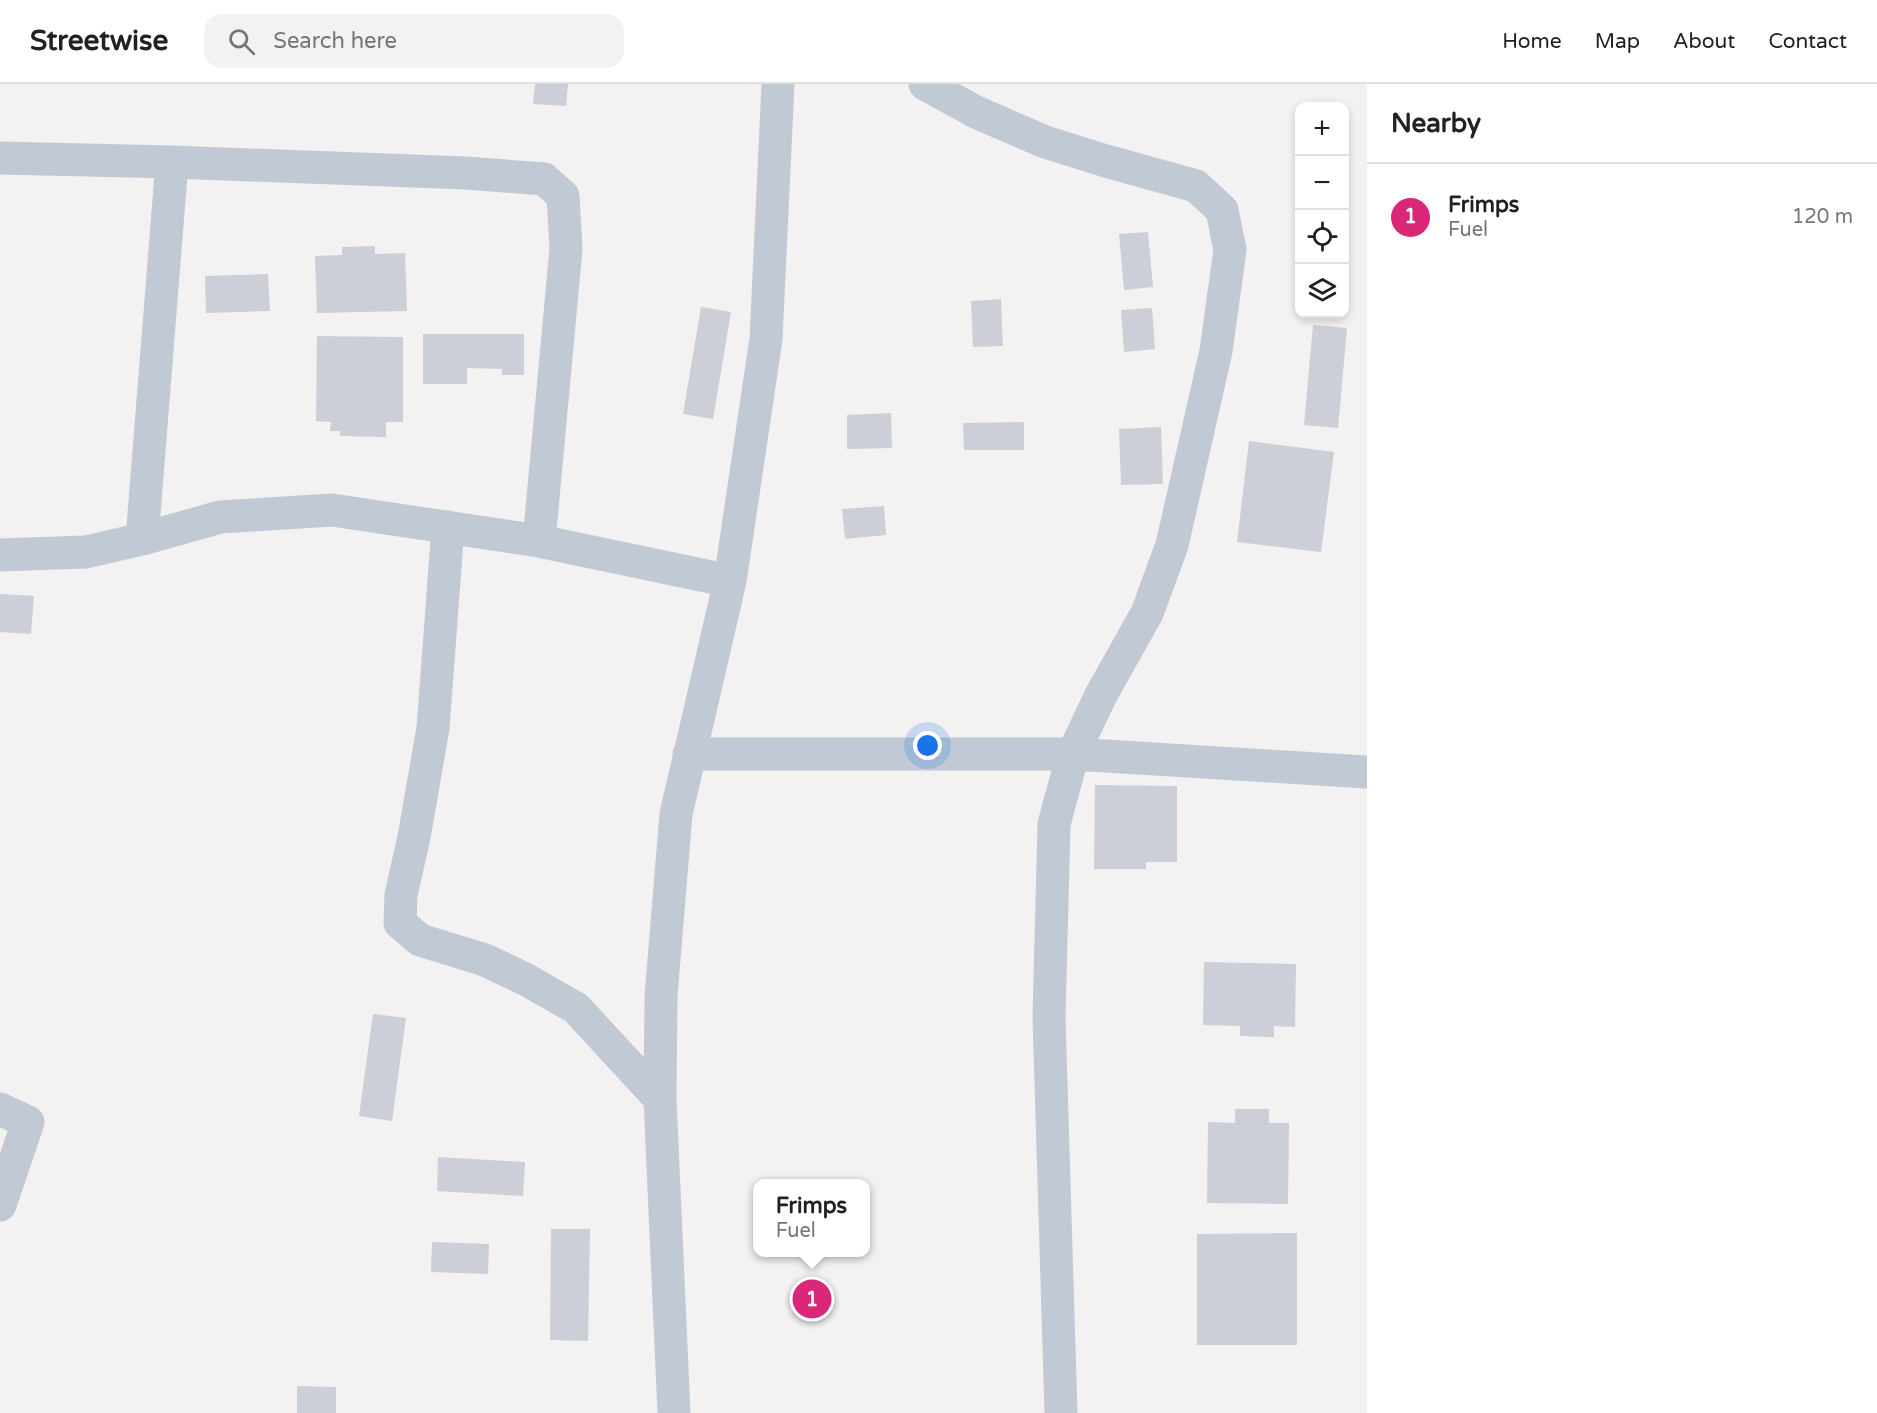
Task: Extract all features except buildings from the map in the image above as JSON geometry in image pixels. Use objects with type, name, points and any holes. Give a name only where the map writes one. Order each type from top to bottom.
[{"type":"street","points":[[674,1413],[660,1099],[661,996],[676,814],[730,581],[766,339],[778,84]]},
{"type":"street","points":[[926,84],[976,112],[1045,142],[1196,186],[1222,210],[1230,250],[1216,351],[1172,544],[1147,613],[1101,695],[1072,754],[1054,824],[1049,1017],[1060,1413]]},
{"type":"street","points":[[0,158],[466,173],[544,179],[563,196],[566,249],[539,541]]},
{"type":"street","points":[[142,539],[172,162]]},
{"type":"street","points":[[0,555],[86,552],[220,517],[332,510],[539,541],[730,581]]},
{"type":"street","points":[[448,527],[434,728],[401,894],[400,922],[420,940],[485,960],[525,979],[576,1008],[660,1099]]},
{"type":"street","points":[[689,754],[1072,754],[1367,772]]},
{"type":"street","points":[[0,1109],[28,1122],[0,1205]]},
{"type":"place","name":"Frimps","points":[[812,1299]]}]
